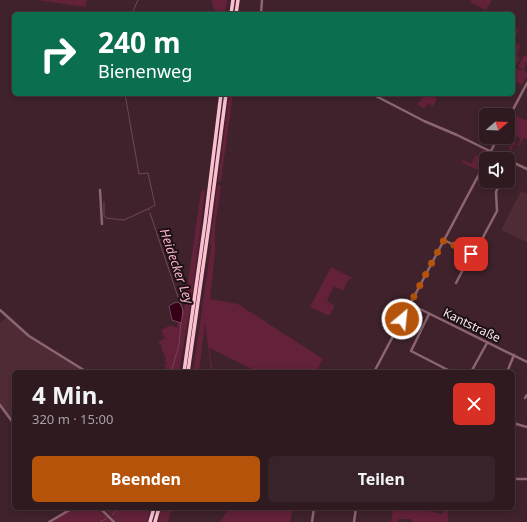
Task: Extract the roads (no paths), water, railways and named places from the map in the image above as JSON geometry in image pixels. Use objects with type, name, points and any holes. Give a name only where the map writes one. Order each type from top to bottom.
[{"type":"highway","points":[[231,12],[233,0]]},
{"type":"highway","points":[[236,12],[238,0]]},
{"type":"highway","points":[[184,370],[221,96]]},
{"type":"highway","points":[[188,370],[226,96]]},
{"type":"highway","points":[[150,522],[153,510]]},
{"type":"highway","points":[[155,522],[158,510]]},
{"type":"street","points":[[261,12],[262,0]]},
{"type":"street","points":[[513,108],[527,82]]},
{"type":"street","points":[[376,96],[491,152],[495,144]]},
{"type":"street","points":[[515,163],[527,169]]},
{"type":"street","points":[[375,370],[479,173]]},
{"type":"street","points":[[456,283],[471,254],[481,242],[497,211],[496,192],[498,188]]},
{"type":"street","points":[[100,190],[102,224]]},
{"type":"street","points":[[444,240],[471,254]]},
{"type":"street","name":"Kantstraße","points":[[410,304],[527,362]]},
{"type":"street","points":[[0,310],[29,336],[84,370]]},
{"type":"street","points":[[429,314],[411,351],[448,370]]},
{"type":"street","points":[[472,370],[487,342]]},
{"type":"street","points":[[508,370],[514,355]]},
{"type":"street","points":[[0,405],[12,421]]},
{"type":"street","points":[[515,424],[527,427]]},
{"type":"street","points":[[515,479],[527,479]]},
{"type":"street","points":[[49,522],[70,510]]},
{"type":"street","points":[[102,510],[114,522]]},
{"type":"street","points":[[312,522],[314,510]]},
{"type":"street","points":[[354,522],[356,510]]},
{"type":"waterway","name":"Heidecker Ley","points":[[133,11],[138,0]]},
{"type":"waterway","name":"Heidecker Ley","points":[[125,96],[139,174],[148,173],[155,205],[148,209],[149,210]]},
{"type":"waterway","points":[[104,202],[104,215],[106,218],[124,220],[148,209]]},
{"type":"waterway","name":"Heidecker Ley","points":[[150,213],[182,308],[182,317]]},
{"type":"waterway","name":"Heidecker Ley","points":[[172,370],[179,345],[181,322]]},
{"type":"waterway","points":[[112,515],[117,510]]},
{"type":"waterway","points":[[100,522],[107,518]]}]
